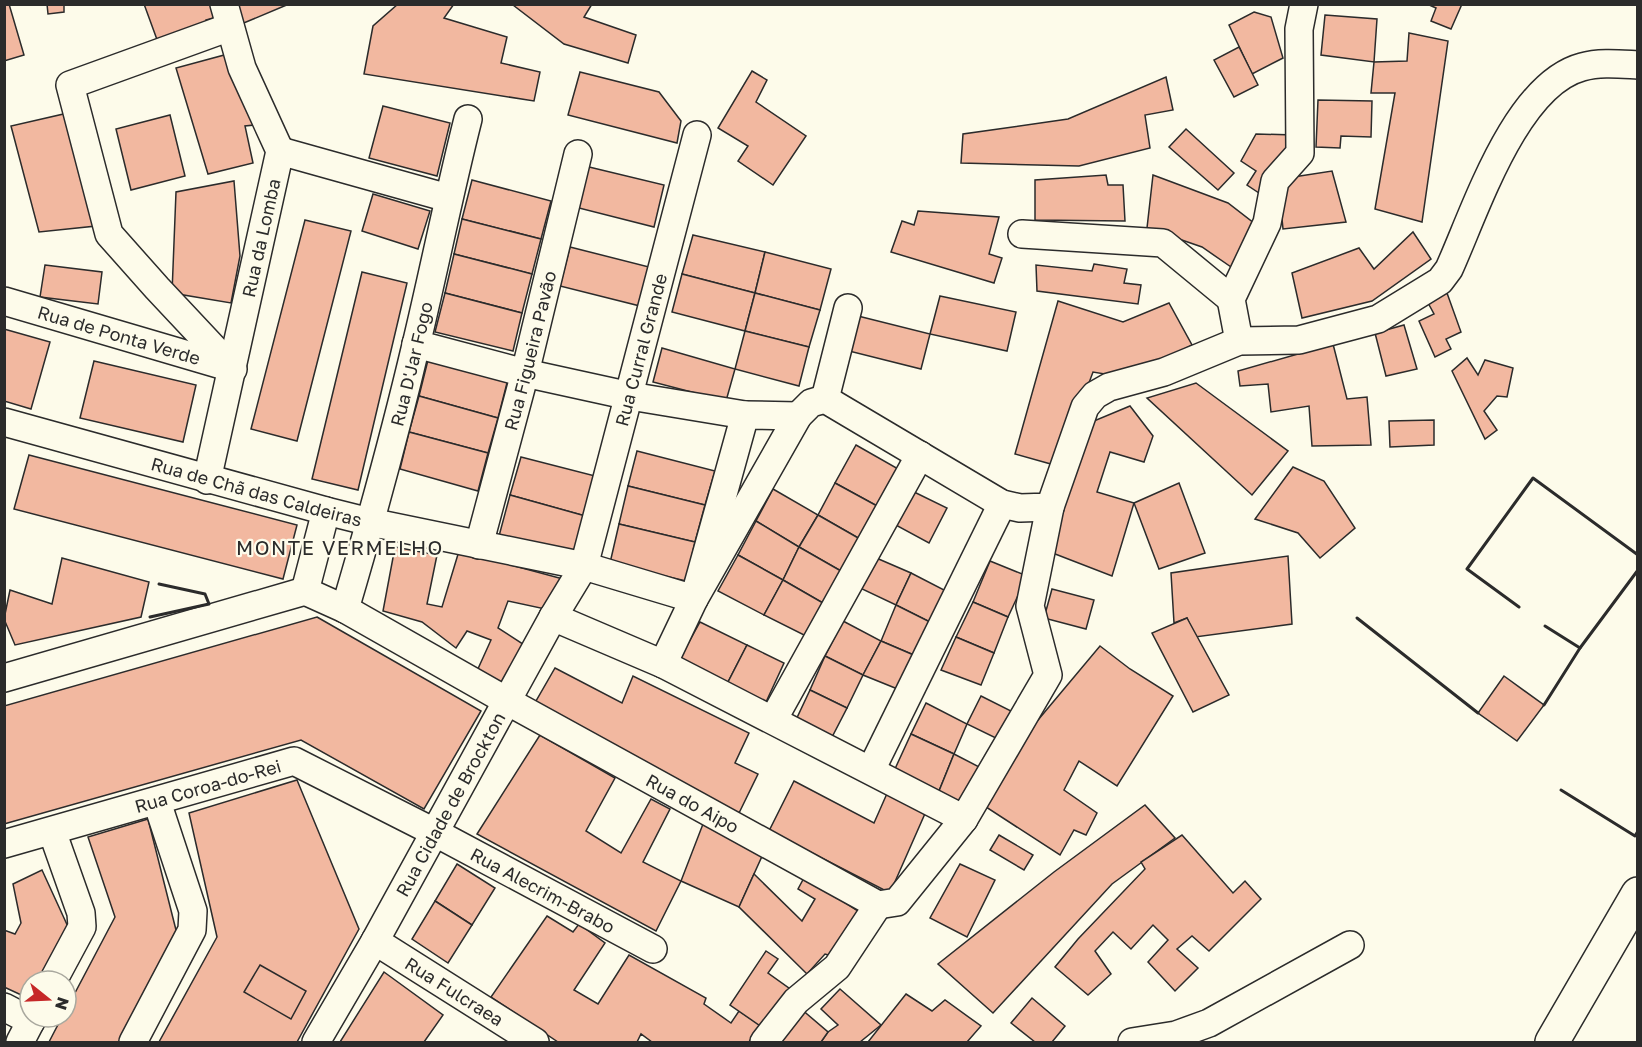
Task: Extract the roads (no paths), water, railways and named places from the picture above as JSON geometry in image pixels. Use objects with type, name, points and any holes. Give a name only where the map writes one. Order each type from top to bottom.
[{"type":"main road","points":[[1552,1042],[1638,894]]},
{"type":"street","points":[[1239,341],[1231,299],[1267,223],[1275,181],[1300,153],[1299,29],[1304,4]]},
{"type":"street","points":[[233,369],[109,234],[70,85],[227,16],[242,68],[280,151],[448,198]]},
{"type":"street","points":[[764,1042],[796,1001],[837,967],[878,905],[897,902],[964,819],[1048,675],[1030,606],[1050,507],[1085,407],[1095,395],[1109,387],[1164,372],[1239,341],[1299,340],[1378,319],[1440,281],[1449,269],[1467,222],[1512,131],[1552,84],[1565,74],[1598,63],[1638,65]]},
{"type":"street","name":"Rua D'Jar Fogo","points":[[345,609],[416,344],[468,119]]},
{"type":"street","name":"Rua Curral Grande","points":[[584,566],[697,135]]},
{"type":"street","name":"Rua da Lomba","points":[[207,480],[280,151]]},
{"type":"street","name":"Rua Figueira Pavão","points":[[479,545],[525,373],[578,154]]},
{"type":"street","points":[[1022,234],[1164,243],[1231,299]]},
{"type":"street","name":"Rua de Ponta Verde","points":[[4,301],[233,369]]},
{"type":"street","points":[[825,399],[848,308]]},
{"type":"street","points":[[416,344],[525,373],[630,396],[745,415],[798,416]]},
{"type":"street","points":[[663,664],[693,599],[798,416],[811,403],[825,399],[1002,504],[1020,508],[1050,507]]},
{"type":"street","points":[[693,599],[745,415]]},
{"type":"street","name":"Rua de Chã das Caldeiras","points":[[4,422],[207,480],[326,511],[584,566],[693,599]]},
{"type":"street","points":[[773,720],[920,455]]},
{"type":"street","points":[[871,770],[1002,504]]},
{"type":"street","points":[[4,678],[305,591],[326,511]]},
{"type":"street","name":"Rua Cidade de Brockton","points":[[318,1042],[553,617],[584,566]]},
{"type":"street","name":"Rua do Aipo","points":[[305,591],[345,609],[878,905]]},
{"type":"street","points":[[553,617],[663,664],[964,819]]},
{"type":"street","name":"Rua Coroa-do-Rei","points":[[4,844],[294,761],[434,832]]},
{"type":"street","points":[[133,1042],[192,930],[193,911],[157,802]]},
{"type":"street","points":[[52,831],[81,913],[82,927],[59,969]]},
{"type":"street","name":"Rua Alecrim-Brabo","points":[[434,832],[653,949]]},
{"type":"street","name":"Rua Fulcraea","points":[[375,942],[534,1042]]},
{"type":"street","points":[[1132,1042],[1176,1035],[1209,1023],[1350,945]]},
{"type":"street","points":[[4,1008],[18,1019]]},
{"type":"district","name":"MONTE VERMELHO","points":[[340,547]]}]
